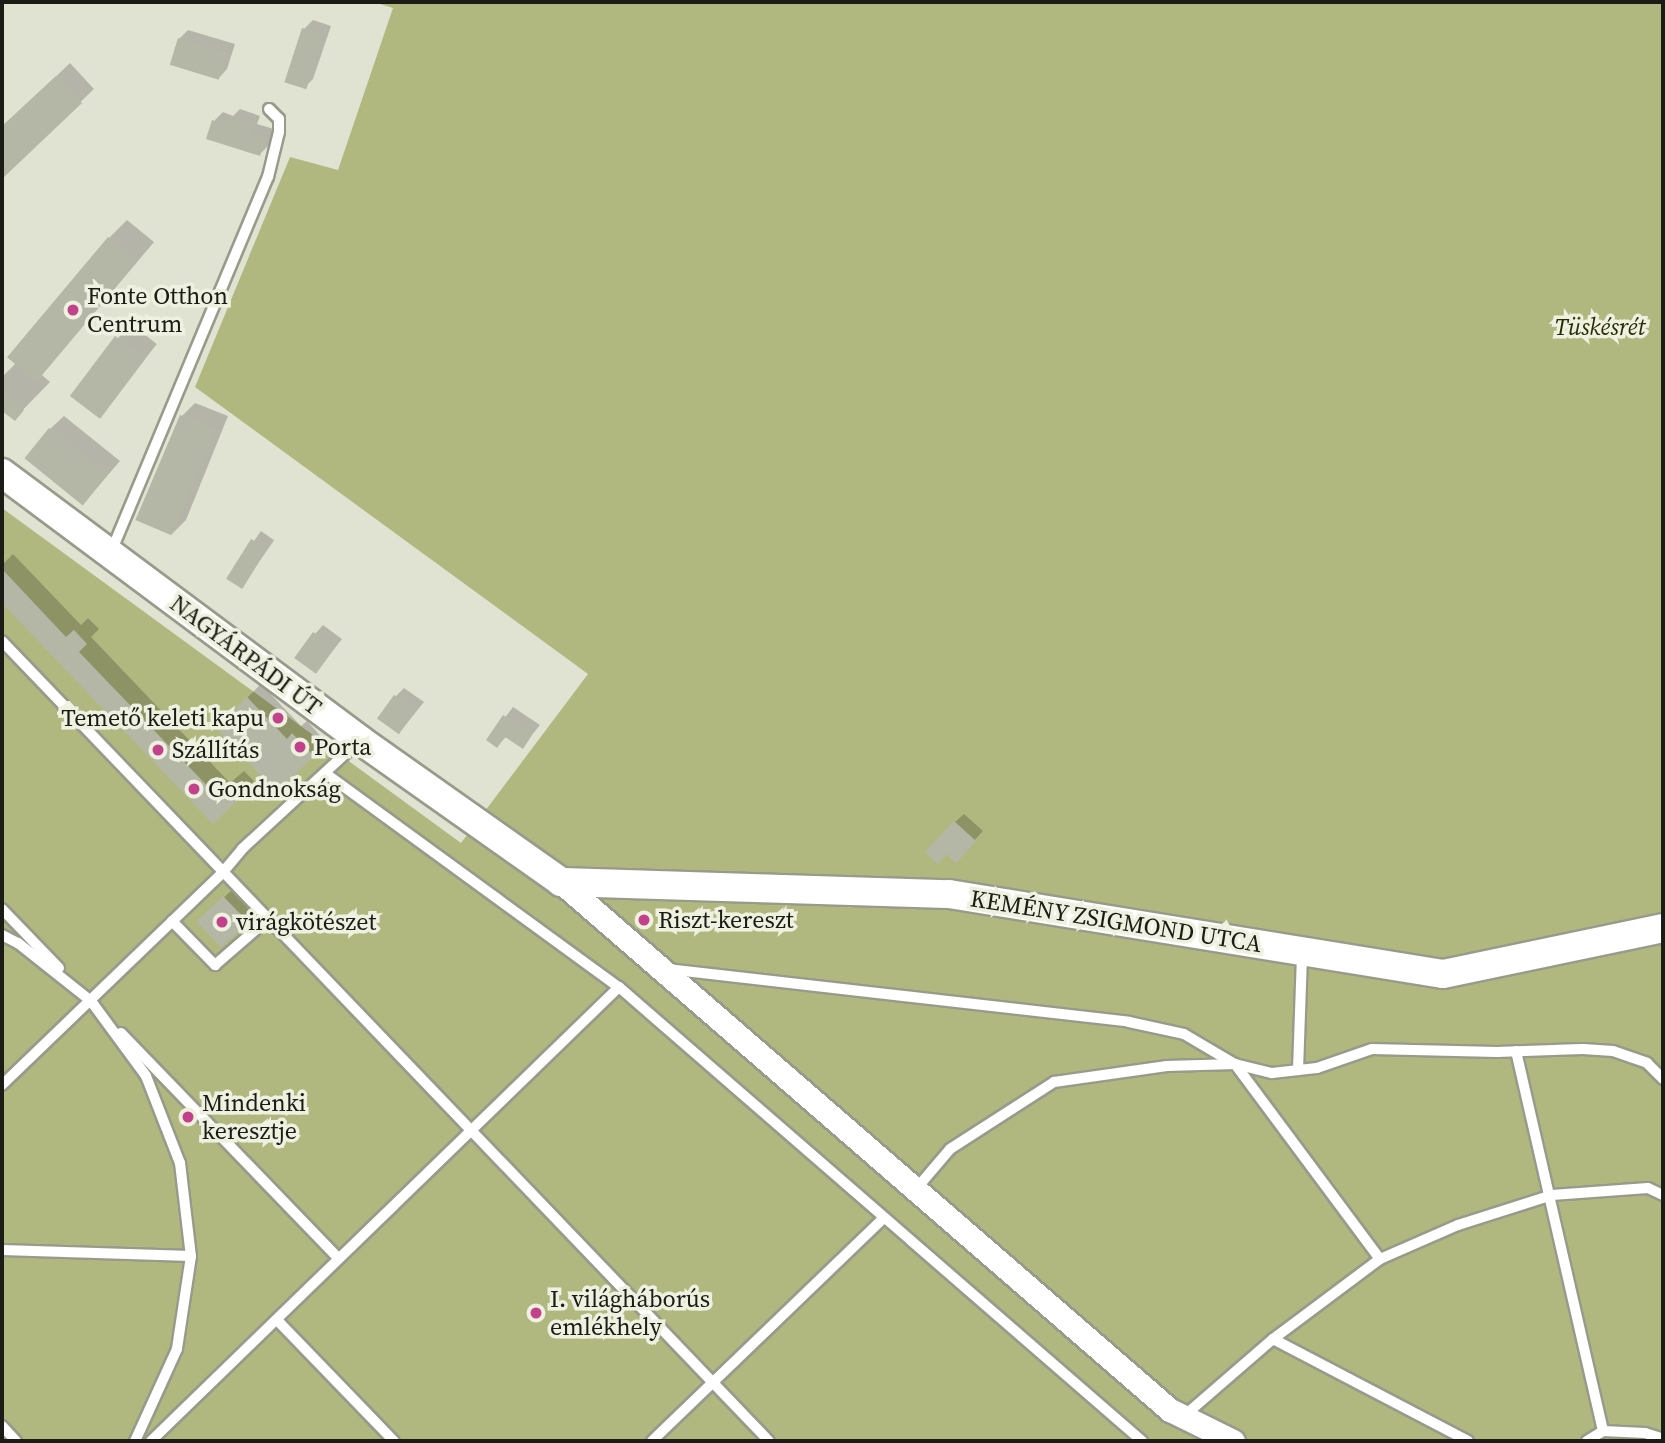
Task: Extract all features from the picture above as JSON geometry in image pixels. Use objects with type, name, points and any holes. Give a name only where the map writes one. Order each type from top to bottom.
[{"type":"street","name":"NAGYÁRPÁDI ÚT","points":[[2,473],[360,740],[561,882]]},
{"type":"street","name":"KEMÉNY ZSIGMOND UTCA","points":[[561,882],[949,894],[1443,974],[1663,928]]},
{"type":"street","points":[[561,882],[1170,1409],[1233,1441]]},
{"type":"lane","points":[[110,554],[268,177],[279,132],[279,119],[269,108]]},
{"type":"lane","points":[[2,641],[769,1441]]},
{"type":"lane","points":[[2,1085],[223,872],[242,849],[360,740]]},
{"type":"lane","points":[[326,773],[618,988],[1142,1441]]},
{"type":"lane","points":[[2,909],[338,1258]]},
{"type":"lane","points":[[172,921],[215,965],[268,919]]},
{"type":"lane","points":[[2,936],[18,943],[91,1001],[146,1076],[180,1163],[191,1256],[177,1349],[135,1441]]},
{"type":"lane","points":[[1298,1070],[1302,951]]},
{"type":"lane","points":[[661,969],[1129,1022],[1184,1034],[1235,1064],[1380,1259]]},
{"type":"lane","points":[[151,1441],[618,988]]},
{"type":"lane","points":[[916,1189],[950,1149],[1054,1082],[1167,1066],[1235,1064],[1272,1073],[1317,1068],[1372,1049],[1613,1051],[1647,1063],[1663,1079]]},
{"type":"lane","points":[[1516,1051],[1603,1431]]},
{"type":"lane","points":[[1184,1416],[1273,1339],[1380,1259],[1458,1225],[1549,1195],[1648,1188],[1663,1195]]},
{"type":"lane","points":[[652,1441],[884,1217]]},
{"type":"lane","points":[[2,1250],[191,1256]]},
{"type":"lane","points":[[277,1320],[394,1441]]},
{"type":"lane","points":[[1273,1339],[1468,1441]]},
{"type":"lane","points":[[2,1426],[16,1441]]},
{"type":"lane","points":[[1587,1441],[1603,1431],[1645,1433],[1663,1439]]},
{"type":"green space","name":"Tüskésrét","points":[[374,2],[1663,2],[1663,1441],[2,1441],[2,508],[461,843],[588,674],[195,387],[290,157],[338,170],[393,8]]},
{"type":"building","points":[[302,28],[324,35],[306,89],[284,82]]},
{"type":"building","points":[[178,38],[227,53],[219,80],[170,65]]},
{"type":"building","points":[[56,76],[82,103],[2,179],[2,126]]},
{"type":"building","points":[[229,117],[253,125],[250,133],[266,138],[260,156],[206,139],[212,120],[227,125]]},
{"type":"building","name":"Fonte Otthon Centrum","points":[[108,237],[137,261],[36,382],[7,357]]},
{"type":"building","points":[[115,336],[145,359],[100,419],[70,396]]},
{"type":"building","points":[[2,391],[24,410],[15,421],[2,411]]},
{"type":"building","points":[[180,415],[216,430],[171,535],[135,520]]},
{"type":"building","points":[[49,428],[107,475],[83,506],[24,458]]},
{"type":"building","points":[[251,539],[267,549],[242,589],[226,579]]},
{"type":"building","points":[[2,569],[66,637],[74,630],[87,644],[79,652],[216,795],[229,783],[242,796],[213,824],[2,603]]},
{"type":"building","points":[[313,632],[335,648],[316,674],[294,658]]},
{"type":"building","points":[[394,695],[416,711],[399,734],[377,718]]},
{"type":"building","points":[[247,697],[287,739],[292,733],[314,756],[276,792],[215,727]]},
{"type":"building","points":[[503,715],[532,735],[523,749],[505,737],[497,748],[486,740]]},
{"type":"building","points":[[954,821],[976,841],[956,863],[947,854],[938,864],[925,852]]},
{"type":"building","name":"virágkötészet","points":[[223,896],[248,922],[221,948],[196,922]]},
{"type":"place","name":"Fonte Otthon Centrum","points":[[73,310]]},
{"type":"place","name":"Temető keleti kapu","points":[[278,718]]},
{"type":"place","name":"Porta","points":[[300,747]]},
{"type":"place","name":"Szállítás","points":[[158,750]]},
{"type":"place","name":"Gondnokság","points":[[194,789]]},
{"type":"place","name":"Riszt-kereszt","points":[[644,920]]},
{"type":"place","name":"virágkötészet","points":[[222,922]]},
{"type":"place","name":"Mindenki keresztje","points":[[188,1117]]},
{"type":"place","name":"I. világháborús emlékhely","points":[[536,1313]]}]
